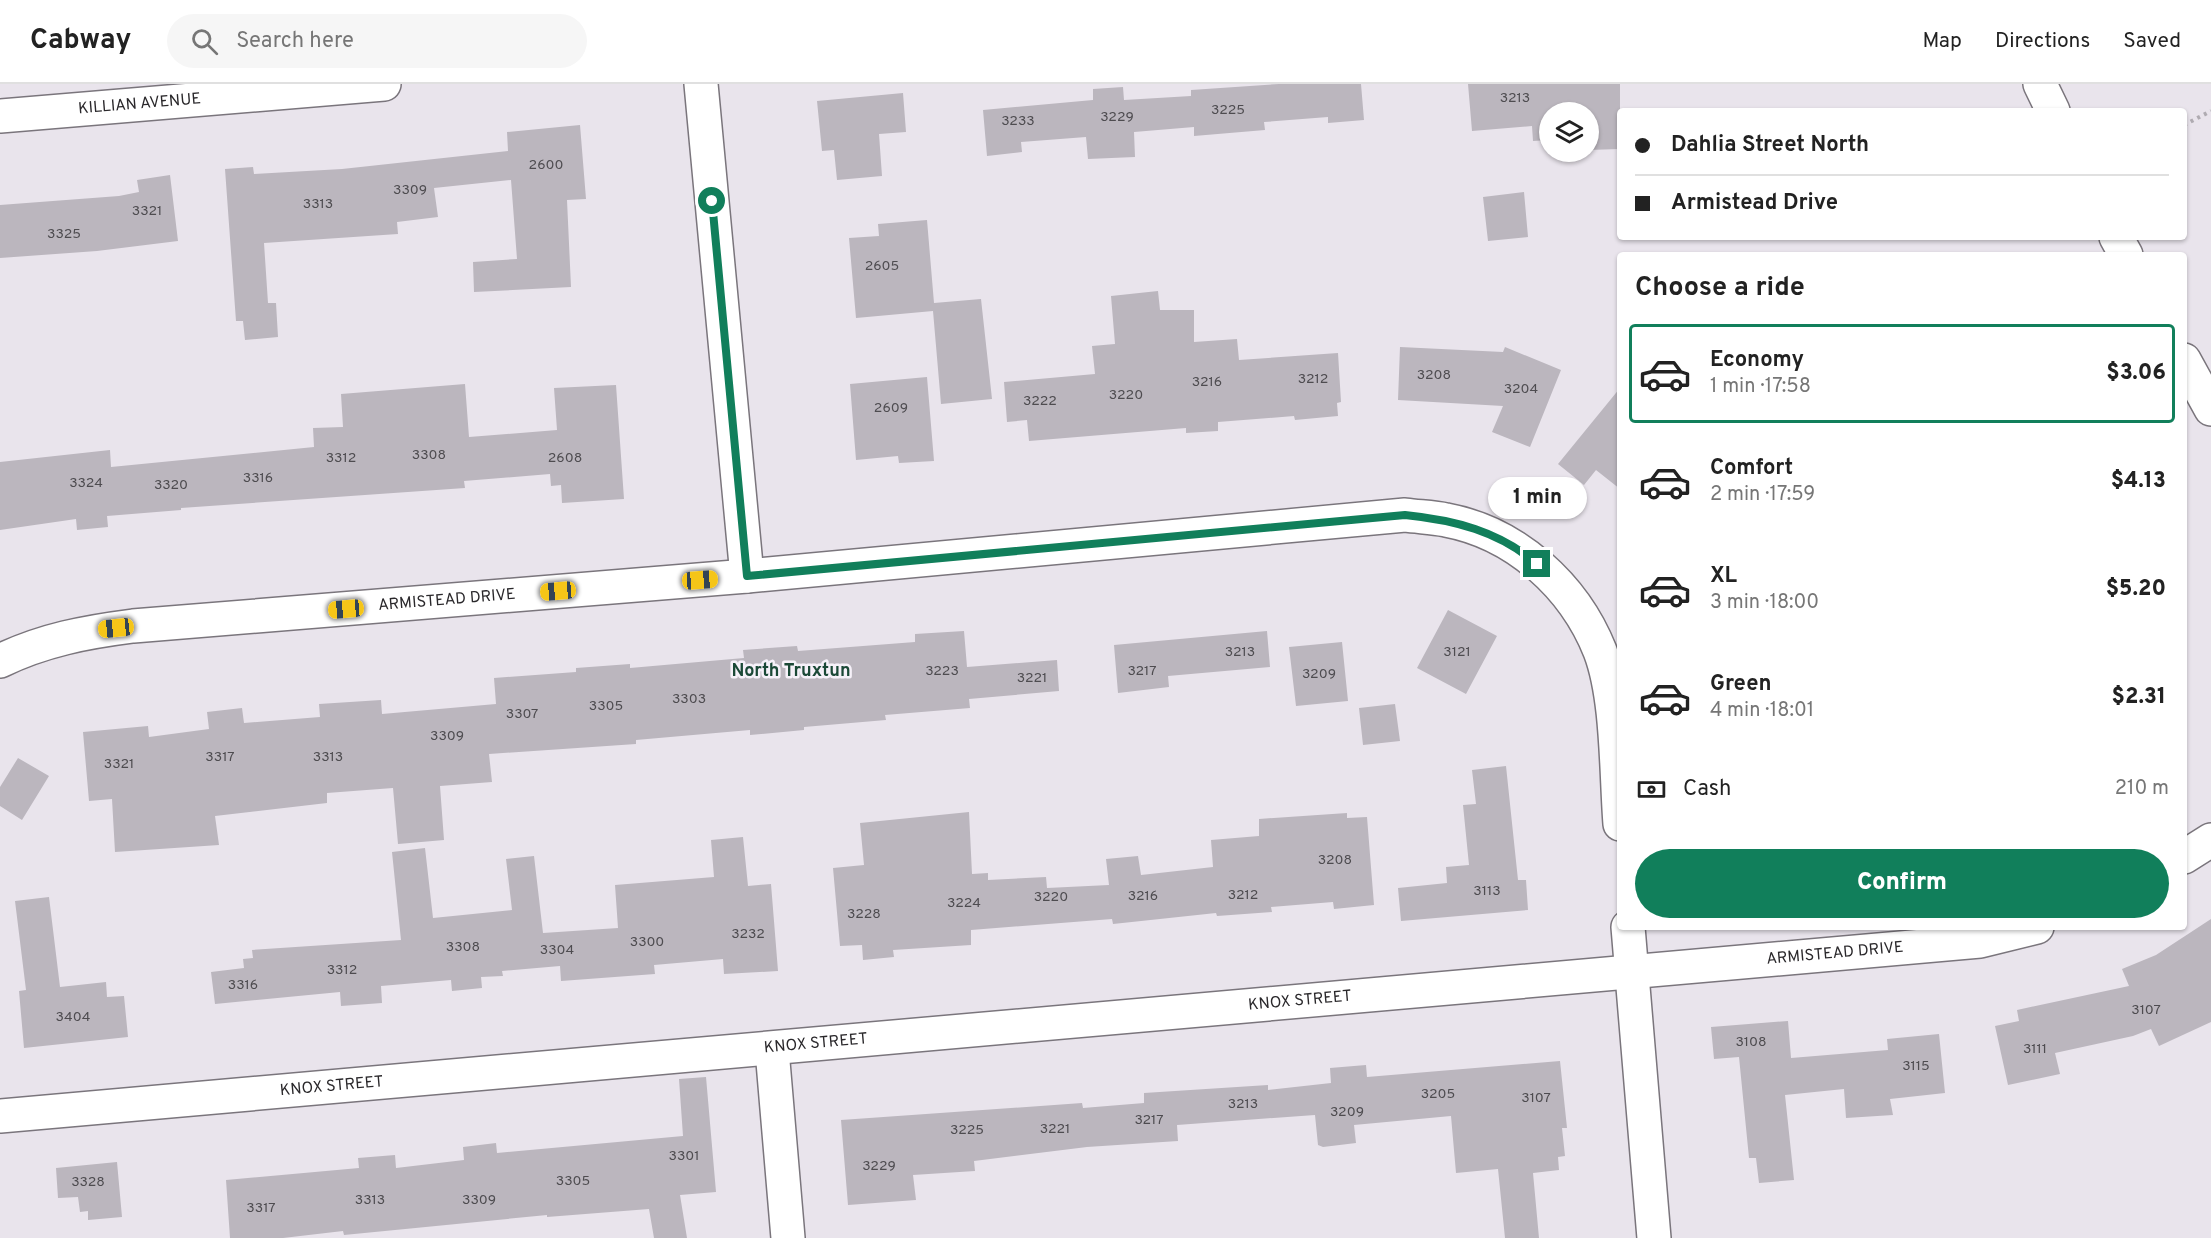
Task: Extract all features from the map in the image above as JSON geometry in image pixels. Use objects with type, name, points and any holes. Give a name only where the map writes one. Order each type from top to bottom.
[{"type":"street","name":"KILLIAN AVENUE","points":[[0,116],[384,84]]},
{"type":"street","points":[[701,84],[747,576]]},
{"type":"street","points":[[2040,84],[2052,108]]},
{"type":"street","points":[[2187,365],[2211,409]]},
{"type":"street","name":"ARMISTEAD DRIVE","points":[[0,661],[28,648],[80,632],[747,576],[1405,515],[1447,520],[1487,532],[1525,553],[1550,574],[1577,607],[1600,652],[1610,693],[1617,785]]},
{"type":"street","points":[[2187,855],[2211,840]]},
{"type":"street","points":[[1628,930],[1654,1238]]},
{"type":"street","name":"ARMISTEAD DRIVE","points":[[1632,972],[1980,941],[2025,930]]},
{"type":"street","name":"KNOX STREET","points":[[0,1116],[772,1050],[1632,972]]},
{"type":"street","points":[[772,1050],[788,1238]]},
{"type":"path","points":[[2187,123],[2211,111]]},
{"type":"building","points":[[1279,84],[1361,84],[1364,120],[1328,123],[1328,117],[1264,122],[1265,130],[1194,136],[1194,127],[1134,132],[1135,157],[1088,159],[1086,137],[1021,142],[1022,152],[987,156],[983,110],[1093,100],[1093,89],[1123,87],[1124,100],[1191,96],[1191,90]]},
{"type":"building","points":[[1468,84],[1620,84],[1620,108],[1617,108],[1617,149],[1599,150],[1599,102],[1539,102],[1539,141],[1533,141],[1532,126],[1472,131]]},
{"type":"building","points":[[903,93],[906,132],[879,134],[882,176],[837,180],[834,150],[822,151],[817,101]]},
{"type":"building","points":[[580,125],[586,199],[567,200],[571,287],[474,292],[473,262],[517,259],[511,180],[434,188],[438,217],[397,222],[398,234],[264,243],[268,303],[276,303],[278,337],[245,340],[243,321],[236,321],[225,169],[253,167],[254,174],[342,169],[508,151],[507,132]]},
{"type":"building","points":[[170,175],[178,241],[97,251],[0,258],[0,205],[119,196],[139,192],[137,180]]},
{"type":"building","points":[[1524,192],[1528,237],[1488,241],[1483,197]]},
{"type":"building","points":[[927,220],[934,303],[981,299],[992,399],[941,404],[933,311],[856,318],[849,238],[879,236],[878,224]]},
{"type":"building","points":[[1158,291],[1160,310],[1194,310],[1194,342],[1237,339],[1239,360],[1338,353],[1341,402],[1337,403],[1338,416],[1295,420],[1294,416],[1218,422],[1218,431],[1186,433],[1186,428],[1029,441],[1027,420],[1007,422],[1004,382],[1095,374],[1092,346],[1115,344],[1111,296]]},
{"type":"building","points":[[1400,347],[1503,352],[1505,347],[1561,370],[1530,447],[1492,432],[1503,406],[1398,400]]},
{"type":"building","points":[[927,377],[934,461],[899,463],[898,456],[856,460],[850,384]]},
{"type":"building","points":[[465,384],[469,437],[557,430],[554,388],[616,385],[624,499],[562,503],[561,485],[551,486],[550,474],[464,481],[465,488],[181,508],[181,510],[107,516],[108,527],[77,530],[76,519],[0,530],[0,462],[110,450],[111,467],[314,447],[313,428],[343,427],[341,394]]},
{"type":"building","points":[[1617,392],[1617,487],[1596,470],[1584,485],[1558,464]]},
{"type":"building","points":[[1448,610],[1497,636],[1466,694],[1417,668]]},
{"type":"building","points":[[964,631],[967,667],[1057,660],[1059,691],[969,699],[970,708],[885,715],[886,720],[804,727],[804,730],[750,735],[750,730],[636,740],[636,744],[489,754],[492,782],[440,786],[444,840],[398,844],[393,788],[327,793],[327,803],[215,816],[219,845],[115,852],[112,799],[89,801],[83,732],[148,726],[149,737],[209,729],[207,712],[242,708],[244,723],[320,717],[319,704],[381,700],[382,714],[496,704],[494,678],[576,672],[576,668],[630,664],[630,668],[744,658],[743,650],[797,646],[798,651],[915,642],[915,634]]},
{"type":"building","points":[[1267,631],[1270,667],[1168,676],[1169,687],[1118,693],[1114,645]]},
{"type":"building","points":[[1342,642],[1348,701],[1296,706],[1289,647]]},
{"type":"building","points":[[1395,704],[1400,741],[1363,745],[1359,708]]},
{"type":"building","points":[[18,758],[49,776],[22,820],[0,806],[0,787]]},
{"type":"building","points":[[1506,766],[1518,880],[1526,880],[1528,910],[1401,921],[1398,888],[1447,883],[1446,867],[1469,865],[1463,805],[1476,804],[1472,770]]},
{"type":"building","points":[[969,812],[972,874],[988,873],[988,880],[1046,877],[1047,888],[1109,885],[1106,859],[1138,856],[1141,875],[1213,867],[1211,840],[1259,836],[1259,819],[1347,813],[1347,818],[1367,817],[1374,905],[1334,909],[1333,902],[1271,907],[1272,912],[1217,916],[1216,913],[1113,924],[1112,919],[971,930],[971,945],[893,950],[894,957],[863,960],[862,945],[840,946],[833,868],[864,865],[860,823]]},
{"type":"building","points":[[743,837],[748,886],[771,884],[778,971],[724,974],[723,959],[654,965],[655,974],[561,981],[560,966],[502,971],[503,976],[481,977],[482,988],[452,991],[451,980],[381,986],[382,1003],[341,1006],[340,992],[215,1004],[211,972],[244,968],[243,959],[253,958],[252,950],[401,940],[392,852],[425,848],[433,918],[512,910],[506,859],[534,856],[543,933],[618,928],[615,885],[714,877],[711,840]]},
{"type":"building","points":[[49,897],[60,987],[106,982],[107,997],[124,996],[128,1037],[24,1048],[19,991],[26,990],[15,901]]},
{"type":"building","points":[[2211,919],[2211,1022],[2159,1046],[2151,1029],[2133,1036],[2055,1053],[2060,1074],[2008,1085],[1995,1026],[2019,1021],[2017,1010],[2129,986],[2122,969],[2156,955]]},
{"type":"building","points":[[1788,1021],[1791,1058],[1888,1050],[1887,1039],[1939,1034],[1945,1093],[1890,1099],[1893,1115],[1846,1118],[1844,1089],[1785,1095],[1794,1180],[1759,1183],[1756,1158],[1749,1158],[1739,1057],[1714,1059],[1711,1027]]},
{"type":"building","points":[[1560,1061],[1567,1128],[1562,1128],[1565,1156],[1558,1157],[1559,1170],[1533,1173],[1539,1238],[1505,1238],[1498,1169],[1456,1173],[1451,1116],[1354,1125],[1356,1143],[1323,1147],[1318,1145],[1315,1115],[1177,1125],[1178,1141],[1087,1147],[974,1161],[975,1171],[913,1175],[916,1200],[848,1205],[841,1120],[1082,1103],[1083,1108],[1144,1103],[1144,1093],[1268,1085],[1268,1090],[1331,1083],[1330,1068],[1366,1065],[1367,1077]]},
{"type":"building","points":[[706,1077],[716,1192],[680,1195],[687,1238],[654,1238],[649,1209],[547,1217],[547,1215],[344,1235],[343,1231],[283,1238],[230,1238],[226,1180],[359,1168],[358,1158],[395,1155],[396,1168],[464,1160],[463,1147],[496,1143],[497,1153],[683,1136],[679,1079]]},
{"type":"building","points":[[117,1162],[122,1217],[88,1220],[88,1211],[80,1212],[78,1197],[58,1198],[56,1168]]},
{"type":"district","name":"North Truxtun","points":[[791,671]]},
{"type":"route","points":[[712,201],[747,576],[1405,515],[1447,520],[1487,532],[1525,553],[1537,564]]}]
